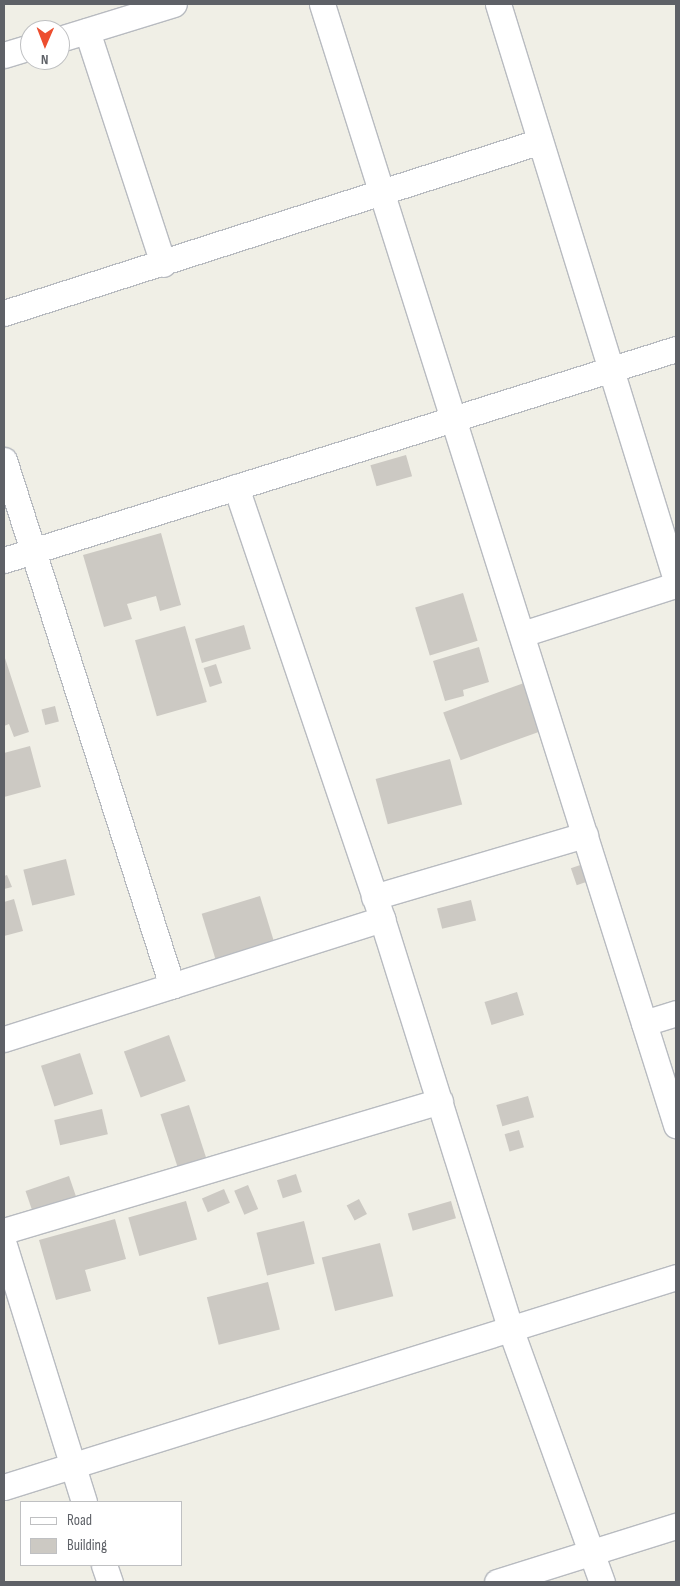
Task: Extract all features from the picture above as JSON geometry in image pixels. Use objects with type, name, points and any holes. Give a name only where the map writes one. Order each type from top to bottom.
[{"type":"street","points":[[70,36],[174,4]]},
{"type":"street","points":[[322,4],[676,1125]]},
{"type":"street","points":[[498,4],[538,142],[676,580]]},
{"type":"street","points":[[87,31],[163,264]]},
{"type":"street","points":[[4,55],[20,51]]},
{"type":"street","points":[[4,313],[382,194],[538,142]]},
{"type":"street","points":[[4,560],[676,349]]},
{"type":"street","points":[[4,460],[172,986]]},
{"type":"street","points":[[236,487],[378,908],[510,1328],[594,1551],[602,1582]]},
{"type":"street","points":[[522,634],[676,586]]},
{"type":"street","points":[[4,1039],[172,986],[378,908],[585,835]]},
{"type":"street","points":[[644,1023],[676,1013]]},
{"type":"street","points":[[4,1230],[440,1101]]},
{"type":"street","points":[[4,1245],[84,1501]]},
{"type":"street","points":[[4,1486],[676,1277]]},
{"type":"street","points":[[497,1582],[676,1526]]},
{"type":"street","points":[[104,1566],[110,1582]]},
{"type":"building","points":[[406,455],[412,476],[376,486],[370,465]]},
{"type":"building","points":[[161,533],[181,605],[160,611],[156,596],[127,604],[132,619],[104,627],[83,555]]},
{"type":"building","points":[[463,593],[478,641],[430,655],[415,608]]},
{"type":"building","points":[[244,625],[251,649],[202,663],[195,639]]},
{"type":"building","points":[[185,626],[207,702],[157,716],[135,640]]},
{"type":"building","points":[[479,647],[489,682],[463,690],[464,696],[445,701],[433,661]]},
{"type":"building","points":[[4,655],[29,732],[14,737],[9,724],[4,726]]},
{"type":"building","points":[[216,664],[222,683],[210,687],[204,668]]},
{"type":"building","points":[[524,683],[541,731],[461,760],[443,712]]},
{"type":"building","points":[[55,706],[59,722],[45,725],[41,709]]},
{"type":"building","points":[[30,746],[41,787],[4,797],[4,753]]},
{"type":"building","points":[[450,759],[462,804],[388,824],[376,779]]},
{"type":"building","points":[[66,859],[75,895],[32,906],[23,870]]},
{"type":"building","points":[[586,863],[592,880],[577,885],[571,868]]},
{"type":"building","points":[[7,875],[12,887],[4,889],[4,876]]},
{"type":"building","points":[[260,896],[274,943],[216,961],[202,914]]},
{"type":"building","points":[[14,899],[23,931],[4,936],[4,902]]},
{"type":"building","points":[[471,900],[476,920],[442,929],[437,908]]},
{"type":"building","points":[[517,992],[524,1015],[492,1025],[484,1002]]},
{"type":"building","points":[[169,1035],[186,1081],[141,1097],[124,1051]]},
{"type":"building","points":[[80,1053],[93,1094],[54,1107],[41,1066]]},
{"type":"building","points":[[528,1096],[534,1117],[502,1126],[496,1105]]},
{"type":"building","points":[[189,1105],[207,1159],[178,1168],[160,1114]]},
{"type":"building","points":[[102,1109],[108,1134],[60,1145],[54,1120]]},
{"type":"building","points":[[519,1130],[524,1147],[510,1151],[505,1134]]},
{"type":"building","points":[[296,1174],[302,1192],[283,1198],[277,1180]]},
{"type":"building","points":[[69,1176],[77,1199],[33,1214],[26,1191]]},
{"type":"building","points":[[248,1185],[258,1209],[244,1215],[234,1191]]},
{"type":"building","points":[[224,1189],[230,1203],[208,1212],[202,1198]]},
{"type":"building","points":[[359,1199],[367,1214],[355,1221],[347,1206]]},
{"type":"building","points":[[186,1201],[197,1239],[139,1256],[128,1218]]},
{"type":"building","points":[[451,1201],[456,1218],[413,1231],[408,1213]]},
{"type":"building","points":[[115,1219],[126,1259],[85,1270],[91,1291],[56,1300],[39,1240]]},
{"type":"building","points":[[304,1221],[315,1264],[267,1276],[256,1233]]},
{"type":"building","points":[[380,1243],[393,1296],[335,1311],[322,1258]]},
{"type":"building","points":[[268,1282],[280,1330],[219,1345],[207,1297]]}]
